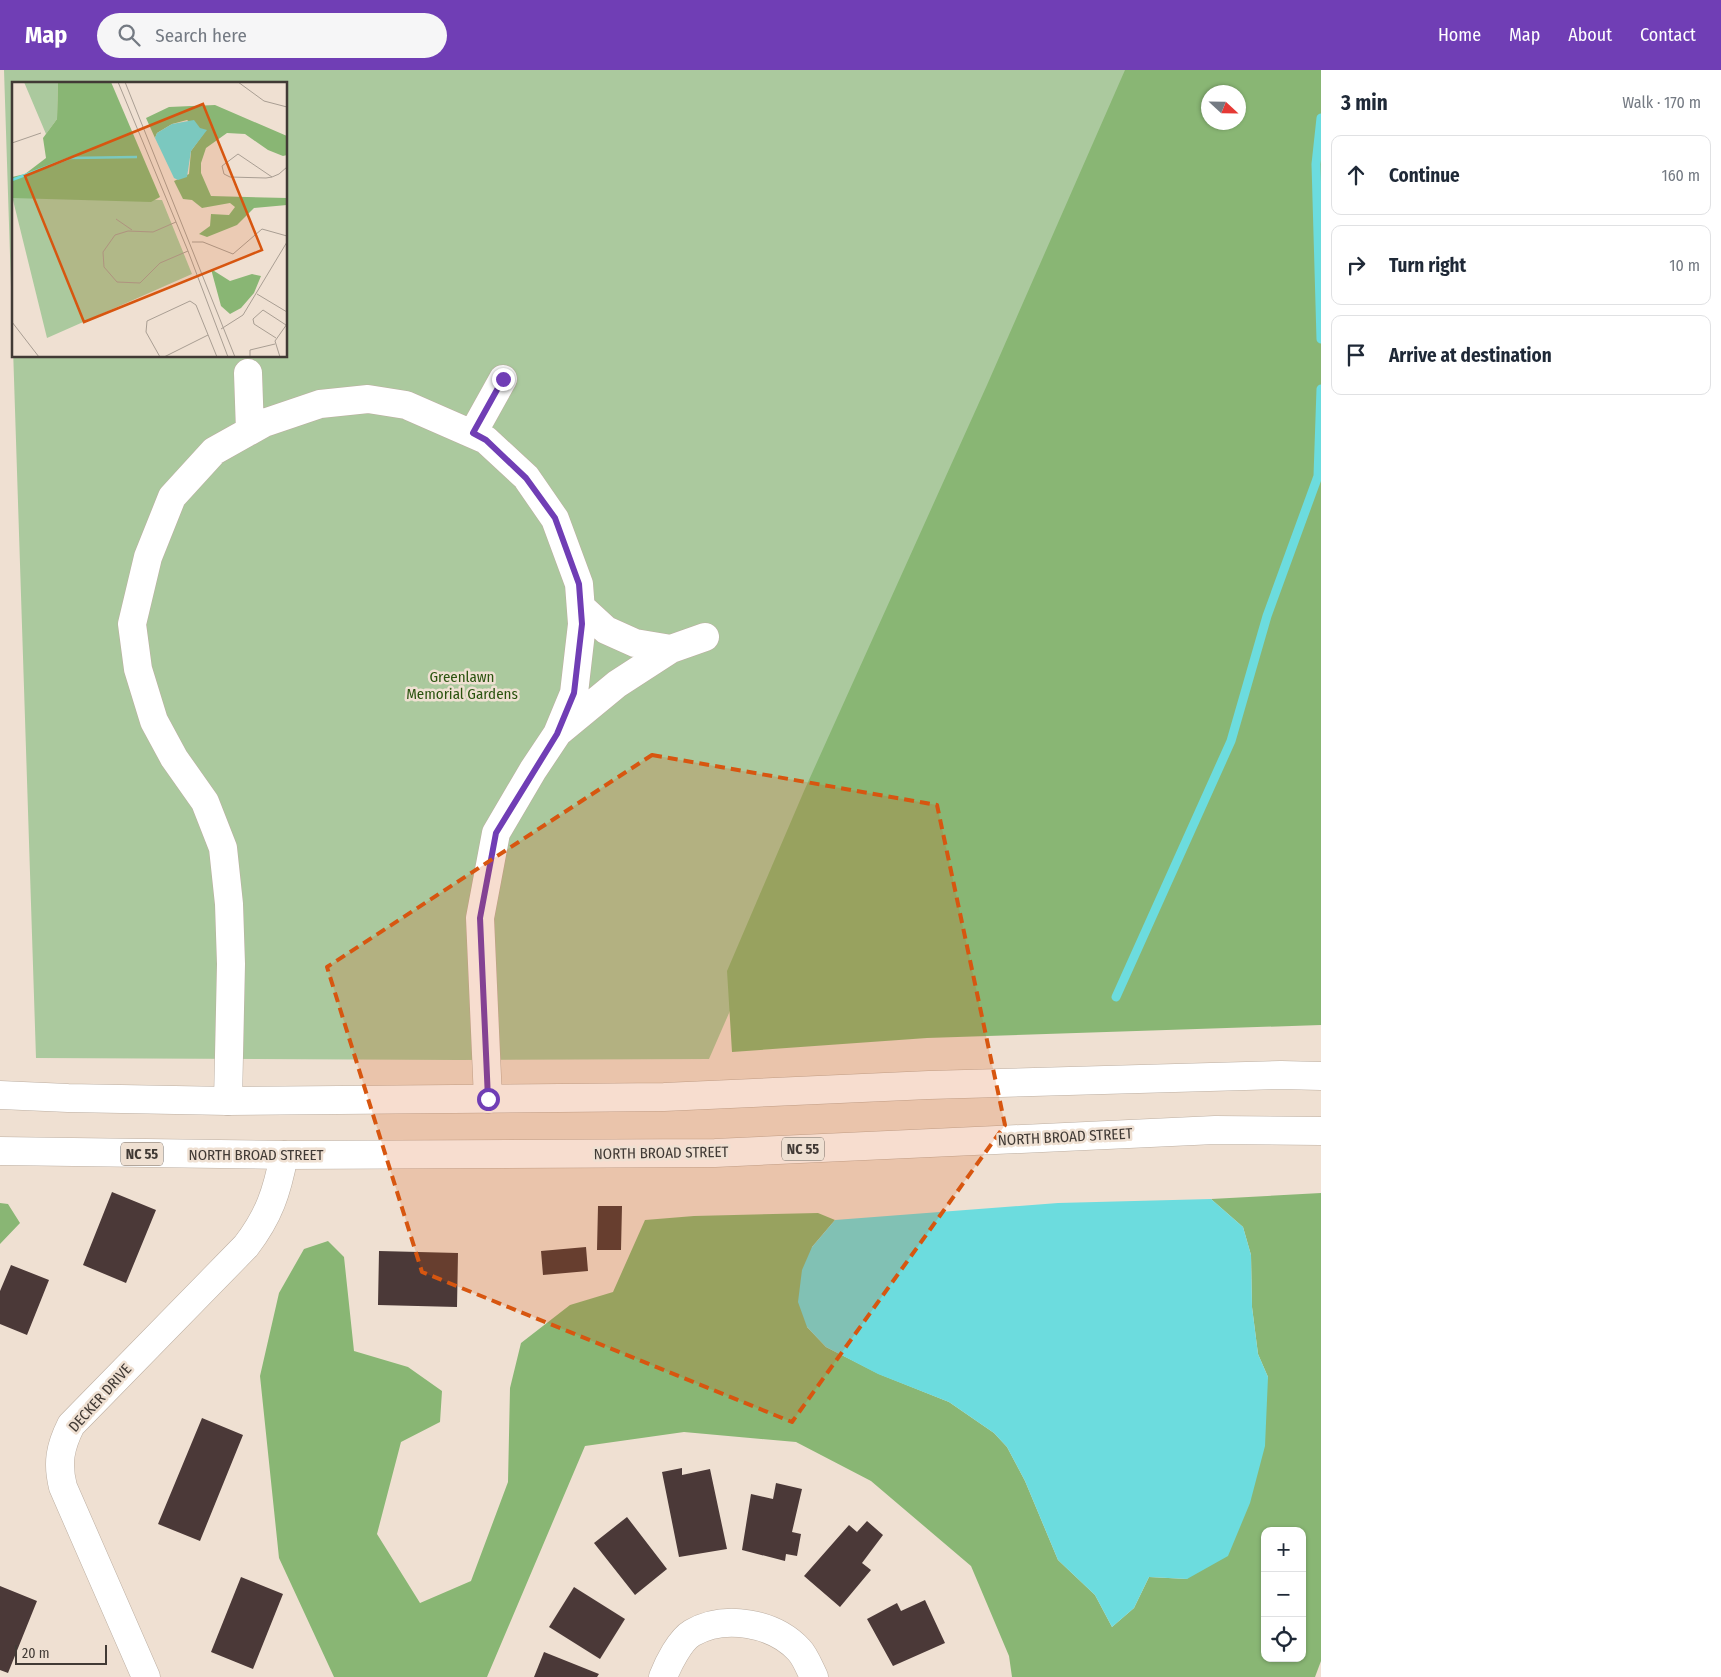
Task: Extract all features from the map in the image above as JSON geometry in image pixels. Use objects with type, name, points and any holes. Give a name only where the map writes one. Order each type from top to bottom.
[{"type":"main road","points":[[248,373],[250,431]]},
{"type":"main road","points":[[473,433],[503,379]]},
{"type":"main road","points":[[228,1101],[231,964],[229,904],[222,848],[205,802],[174,758],[154,721],[138,669],[132,624],[148,557],[172,496],[214,451],[264,423],[320,404],[368,399],[406,405],[486,440],[526,478],[555,518],[579,584],[582,624],[574,693],[557,734],[496,833],[484,891],[480,918],[488,1099]]},
{"type":"main road","points":[[581,607],[606,630],[635,644],[671,649]]},
{"type":"main road","points":[[557,734],[617,684],[671,649],[705,638]]},
{"type":"main road","points":[[0,1095],[228,1101],[699,1096],[929,1085],[1281,1075],[1321,1076]]},
{"type":"main road","name":"NORTH BROAD STREET","points":[[0,1151],[284,1155],[715,1153],[1215,1130],[1321,1131]]},
{"type":"main road","name":"DECKER DRIVE","points":[[146,1677],[63,1487],[59,1471],[64,1439],[71,1425],[246,1246],[260,1228],[270,1208],[279,1181],[284,1155]]},
{"type":"main road","points":[[663,1677],[671,1658],[691,1634],[716,1623],[748,1624],[779,1634],[800,1650],[814,1677]]},
{"type":"highlighted area","points":[[652,755],[937,805],[1005,1125],[792,1422],[422,1272],[327,967]]},
{"type":"green space","name":"Greenlawn Memorial Gardens","points":[[4,70],[1140,70],[709,1059],[36,1058],[13,358],[288,358],[288,82],[12,82],[12,317]]},
{"type":"green space","points":[[1125,70],[1321,70],[1321,1025],[927,1038],[732,1052],[727,971],[804,791],[987,385]]},
{"type":"green space","points":[[1321,1193],[1321,1661],[1315,1677],[1012,1677],[1009,1656],[971,1566],[871,1481],[796,1442],[684,1432],[585,1446],[487,1677],[334,1677],[279,1558],[260,1376],[279,1293],[304,1249],[328,1241],[344,1257],[354,1351],[408,1367],[442,1391],[440,1422],[401,1442],[377,1534],[420,1603],[471,1581],[508,1482],[510,1388],[521,1343],[570,1305],[613,1292],[645,1220],[694,1216],[818,1213],[835,1220],[812,1247],[807,1327],[826,1347],[879,1374],[949,1402],[994,1433],[1007,1447],[1025,1481],[1058,1560],[1095,1595],[1112,1627],[1134,1608],[1149,1577],[1187,1579],[1268,1377],[1258,1354],[1252,1307],[1251,1255],[1243,1227],[1211,1199]]},
{"type":"green space","points":[[0,1203],[8,1204],[20,1223],[0,1244]]},
{"type":"water","points":[[1211,1199],[1243,1227],[1251,1255],[1252,1307],[1258,1354],[1268,1377],[1265,1446],[1250,1503],[1228,1556],[1187,1579],[1149,1577],[1134,1608],[1112,1627],[1095,1595],[1058,1560],[1025,1481],[1007,1447],[994,1433],[949,1402],[878,1374],[826,1347],[807,1327],[798,1302],[802,1270],[812,1247],[835,1220],[1058,1203]]},
{"type":"building","points":[[112,1192],[156,1210],[126,1283],[83,1265]]},
{"type":"building","points":[[598,1206],[622,1206],[621,1250],[597,1250]]},
{"type":"building","points":[[586,1247],[588,1271],[543,1275],[541,1251]]},
{"type":"building","points":[[379,1251],[458,1253],[457,1307],[378,1305]]},
{"type":"building","points":[[11,1265],[49,1280],[27,1335],[0,1324],[0,1291]]},
{"type":"building","points":[[202,1418],[243,1435],[200,1541],[158,1524]]},
{"type":"building","points":[[682,1468],[682,1475],[710,1469],[727,1549],[679,1557],[662,1472]]},
{"type":"building","points":[[776,1483],[802,1489],[792,1532],[801,1534],[797,1556],[786,1554],[785,1561],[742,1550],[751,1494],[773,1499]]},
{"type":"building","points":[[627,1517],[667,1569],[635,1595],[594,1543]]},
{"type":"building","points":[[867,1521],[883,1535],[862,1563],[871,1570],[840,1607],[804,1576],[849,1525],[857,1532]]},
{"type":"building","points":[[241,1577],[283,1594],[253,1669],[211,1652]]},
{"type":"building","points":[[0,1586],[37,1601],[8,1673],[0,1670]]},
{"type":"building","points":[[574,1587],[625,1619],[600,1659],[549,1627]]},
{"type":"building","points":[[925,1600],[945,1643],[893,1666],[867,1619],[897,1603],[901,1611]]},
{"type":"building","points":[[544,1652],[599,1674],[597,1677],[534,1677]]},
{"type":"waterway","points":[[1321,118],[1316,164],[1321,339]]},
{"type":"waterway","points":[[1116,997],[1231,741],[1267,616],[1318,476],[1321,389]]},
{"type":"route","points":[[488,1099],[480,918],[484,891],[496,833],[533,770],[557,734],[574,693],[582,624],[579,584],[555,518],[526,478],[486,440],[473,433],[503,379]]}]
